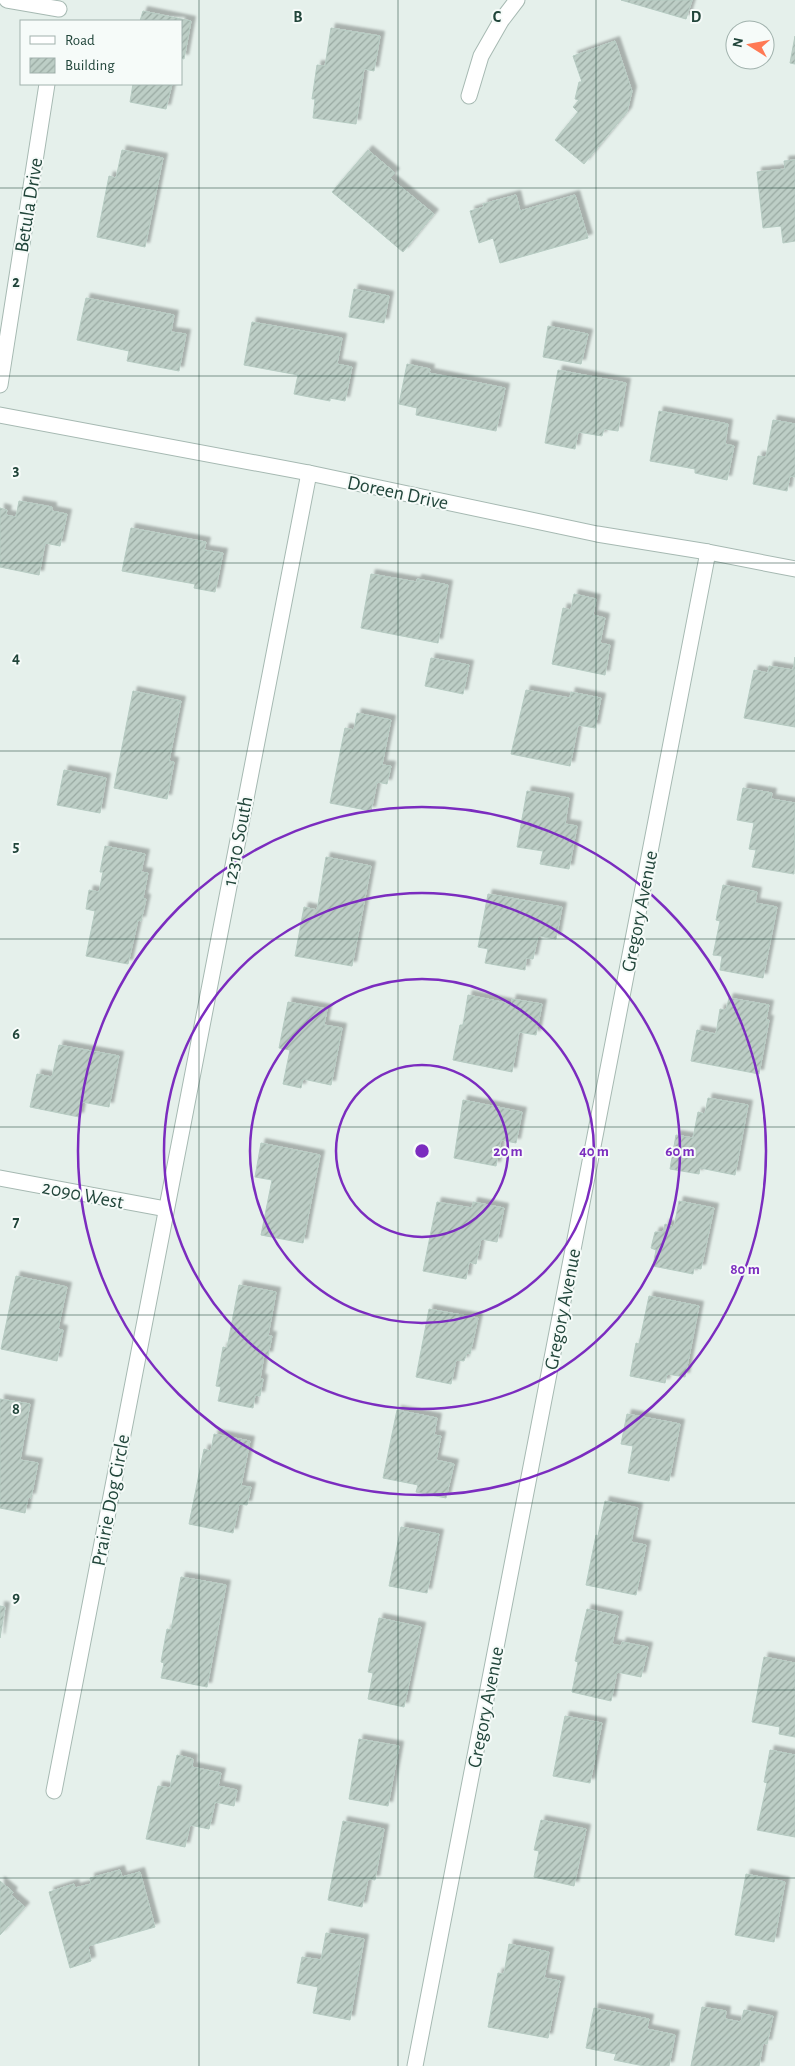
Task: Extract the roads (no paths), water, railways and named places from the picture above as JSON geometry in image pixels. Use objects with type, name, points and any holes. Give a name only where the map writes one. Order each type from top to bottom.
[{"type":"street","points":[[7,0],[59,10]]},
{"type":"street","points":[[469,96],[481,56],[501,21],[517,0]]},
{"type":"street","name":"Betula Drive","points":[[0,385],[47,85]]},
{"type":"street","name":"Doreen Drive","points":[[0,415],[309,473],[597,534],[708,552],[795,569]]},
{"type":"street","name":"12310 South","points":[[166,1209],[309,473]]},
{"type":"street","name":"Gregory Avenue","points":[[415,2066],[708,552]]},
{"type":"street","name":"2090 West","points":[[0,1178],[166,1209]]},
{"type":"street","name":"Prairie Dog Circle","points":[[54,1791],[166,1209]]}]
